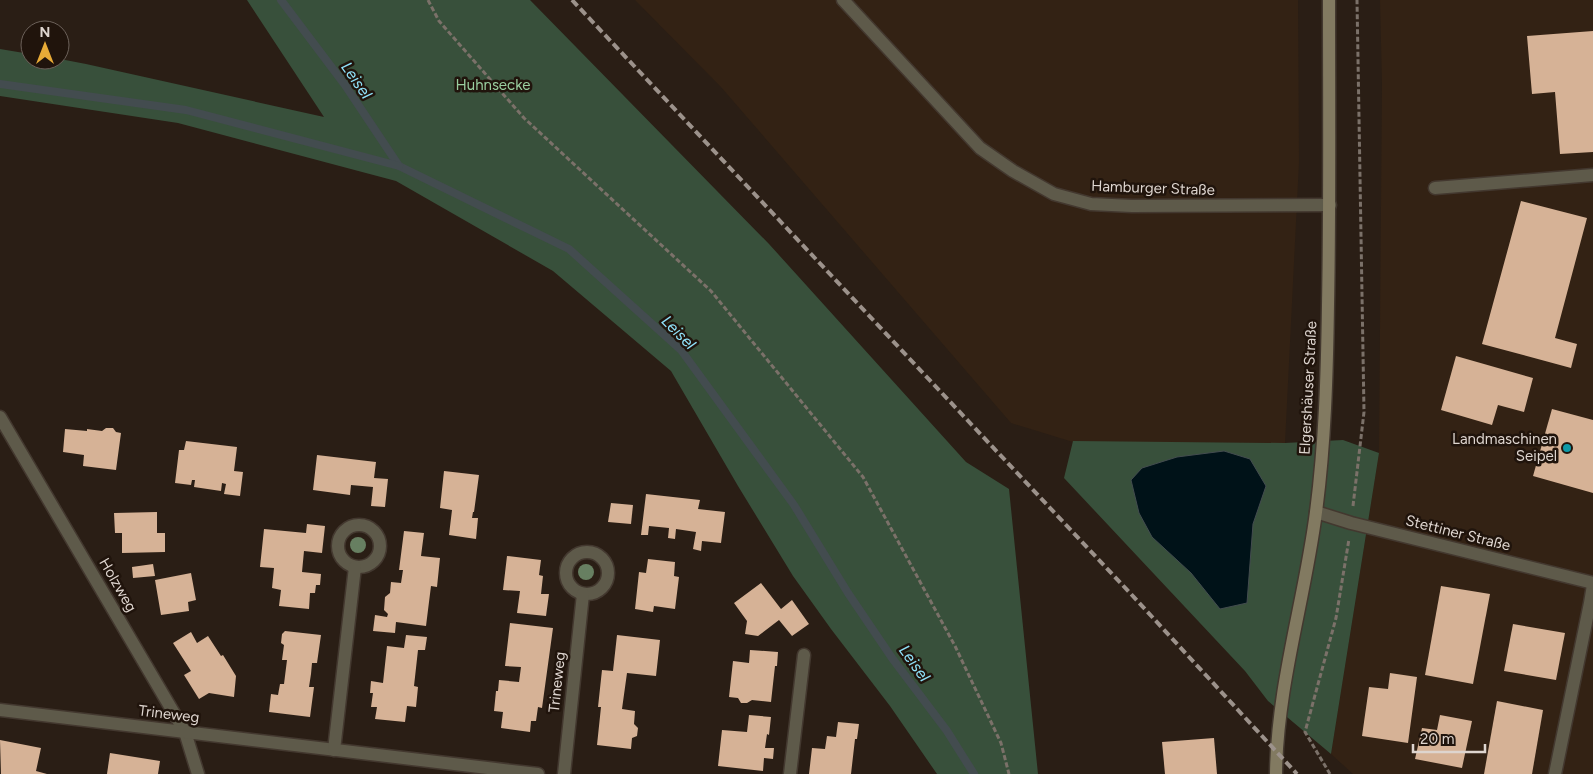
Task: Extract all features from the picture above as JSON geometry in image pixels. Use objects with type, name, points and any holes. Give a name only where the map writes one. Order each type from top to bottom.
[{"type":"street","name":"Hamburger Straße","points":[[843,0],[980,148],[1013,171],[1054,194],[1091,204],[1132,206],[1330,205]]},
{"type":"street","name":"Elgershäuser Straße","points":[[1276,774],[1281,707],[1316,512],[1326,399],[1330,205],[1329,0]]},
{"type":"street","points":[[1435,188],[1593,175]]},
{"type":"street","name":"Holzweg","points":[[0,417],[185,732],[198,774]]},
{"type":"street","name":"Stettiner Straße","points":[[1316,512],[1351,523],[1593,584]]},
{"type":"street","points":[[334,750],[355,567]]},
{"type":"street","points":[[1556,774],[1593,584]]},
{"type":"street","name":"Trineweg","points":[[564,774],[583,594]]},
{"type":"street","points":[[790,774],[804,655]]},
{"type":"street","name":"Trineweg","points":[[0,710],[538,774]]},
{"type":"path","points":[[428,0],[439,21],[524,118],[711,291],[862,477],[955,646],[1001,743],[1009,774]]},
{"type":"path","points":[[1330,774],[1305,732],[1336,618],[1351,523],[1364,412],[1357,0]]},
{"type":"shaded area","points":[[635,0],[1298,0],[1299,162],[1285,443],[1073,442],[1011,423],[721,87]]},
{"type":"shaded area","points":[[1380,0],[1593,0],[1593,774],[1353,774],[1331,754],[1379,453],[1382,84]]},
{"type":"shaded area","points":[[1224,451],[1250,459],[1266,486],[1253,524],[1247,603],[1220,609],[1191,573],[1152,537],[1139,513],[1131,480],[1142,468],[1177,457]]},
{"type":"green space","name":"Huhnsecke","points":[[247,0],[530,0],[769,244],[966,462],[1009,489],[1038,774],[937,774],[890,706],[793,576],[671,371],[553,271],[396,181],[178,123],[0,96],[0,49],[20,52],[20,70],[70,70],[70,61],[324,117]]},
{"type":"green space","points":[[1343,440],[1379,453],[1331,754],[1268,701],[1245,671],[1064,478],[1073,441],[1285,443]]},
{"type":"building","points":[[1593,31],[1593,152],[1560,154],[1555,92],[1532,94],[1527,36]]},
{"type":"building","points":[[1521,201],[1587,218],[1555,338],[1577,344],[1571,368],[1482,344]]},
{"type":"building","points":[[1456,356],[1533,378],[1524,412],[1498,405],[1492,425],[1441,410]]},
{"type":"building","name":"Landmaschinen Seipel","points":[[1552,409],[1593,420],[1593,493],[1533,476]]},
{"type":"building","points":[[106,428],[113,428],[116,432],[121,433],[116,470],[83,466],[84,455],[63,452],[65,429],[102,431]]},
{"type":"building","points":[[186,441],[237,447],[234,471],[243,472],[240,496],[224,494],[226,484],[222,483],[221,491],[194,487],[195,480],[192,480],[191,485],[175,483],[179,450],[184,450]]},
{"type":"building","points":[[317,455],[376,462],[374,478],[388,479],[385,507],[371,506],[373,487],[351,485],[350,495],[313,490]]},
{"type":"building","points":[[444,471],[479,475],[472,518],[478,518],[476,539],[449,535],[452,510],[440,508]]},
{"type":"building","points":[[646,494],[700,500],[698,509],[725,512],[721,543],[702,541],[701,551],[693,549],[696,532],[676,529],[675,539],[668,538],[669,528],[649,526],[648,535],[641,535]]},
{"type":"building","points":[[611,503],[633,505],[631,524],[608,522]]},
{"type":"building","points":[[157,512],[157,533],[165,533],[165,552],[122,553],[122,533],[115,533],[114,513]]},
{"type":"building","points":[[307,524],[325,526],[322,553],[304,551],[302,572],[321,574],[320,585],[316,585],[315,593],[310,593],[309,609],[279,606],[281,590],[272,588],[274,568],[260,567],[264,529],[306,533]]},
{"type":"building","points":[[404,531],[424,533],[421,556],[440,558],[437,587],[431,586],[426,626],[396,622],[395,633],[373,631],[375,615],[387,617],[388,614],[384,610],[385,597],[390,593],[391,582],[401,583],[403,570],[399,570]]},
{"type":"building","points":[[507,556],[541,560],[539,575],[543,576],[541,594],[549,594],[546,616],[517,613],[520,591],[503,590]]},
{"type":"building","points":[[648,559],[675,562],[674,576],[679,577],[675,609],[654,606],[653,612],[635,609],[639,572],[646,573]]},
{"type":"building","points":[[153,564],[155,576],[133,578],[132,567]]},
{"type":"building","points":[[191,573],[196,600],[188,602],[189,611],[161,615],[155,580]]},
{"type":"building","points":[[761,583],[781,609],[792,600],[809,624],[792,636],[779,620],[758,636],[745,634],[747,621],[734,603]]},
{"type":"building","points":[[1441,586],[1490,594],[1473,684],[1425,675]]},
{"type":"building","points":[[510,623],[553,628],[542,708],[538,707],[536,721],[531,721],[530,732],[501,728],[503,712],[494,711],[499,680],[519,682],[521,667],[505,666]]},
{"type":"building","points":[[1513,624],[1565,633],[1556,680],[1504,671]]},
{"type":"building","points":[[285,631],[321,635],[317,663],[312,663],[309,687],[314,687],[310,717],[269,712],[271,694],[278,695],[280,684],[284,684],[287,660],[282,660],[284,645],[281,643],[282,634]]},
{"type":"building","points":[[191,632],[197,643],[208,636],[221,656],[223,655],[236,676],[234,697],[209,693],[199,699],[184,675],[191,671],[173,643]]},
{"type":"building","points":[[406,635],[427,637],[425,650],[418,650],[414,686],[418,687],[416,707],[407,706],[405,722],[375,719],[377,707],[371,707],[373,693],[370,693],[371,681],[383,683],[387,646],[404,648]]},
{"type":"building","points":[[617,635],[660,640],[656,676],[627,673],[622,709],[635,711],[634,724],[638,728],[637,736],[632,738],[631,749],[597,745],[601,707],[598,707],[602,670],[613,671]]},
{"type":"building","points":[[750,650],[778,652],[771,702],[752,700],[747,703],[741,703],[738,698],[729,697],[733,661],[749,663]]},
{"type":"building","points":[[1390,673],[1417,677],[1408,743],[1362,736],[1369,687],[1388,689]]},
{"type":"building","points":[[1497,701],[1543,710],[1532,774],[1484,774]]},
{"type":"building","points":[[749,715],[771,717],[765,748],[774,748],[773,759],[764,758],[763,771],[718,766],[722,730],[747,732]]},
{"type":"building","points":[[1440,715],[1472,721],[1462,768],[1415,759],[1422,728],[1437,730]]},
{"type":"building","points":[[838,722],[859,724],[857,739],[855,739],[851,774],[809,774],[812,748],[825,749],[827,736],[836,737]]},
{"type":"building","points":[[1214,738],[1217,774],[1165,774],[1162,742]]},
{"type":"building","points":[[0,740],[41,748],[36,771],[47,774],[1,774]]},
{"type":"building","points":[[110,753],[160,761],[158,774],[107,774]]},
{"type":"waterway","name":"Leisel","points":[[281,0],[345,85],[399,166],[569,249],[681,350],[794,505],[848,593],[892,658],[947,731],[974,774]]},
{"type":"waterway","points":[[0,84],[186,110],[399,166]]},
{"type":"railway","points":[[572,0],[1131,594],[1297,774]]},
{"type":"place","name":"Landmaschinen Seipel","points":[[1567,448]]}]
